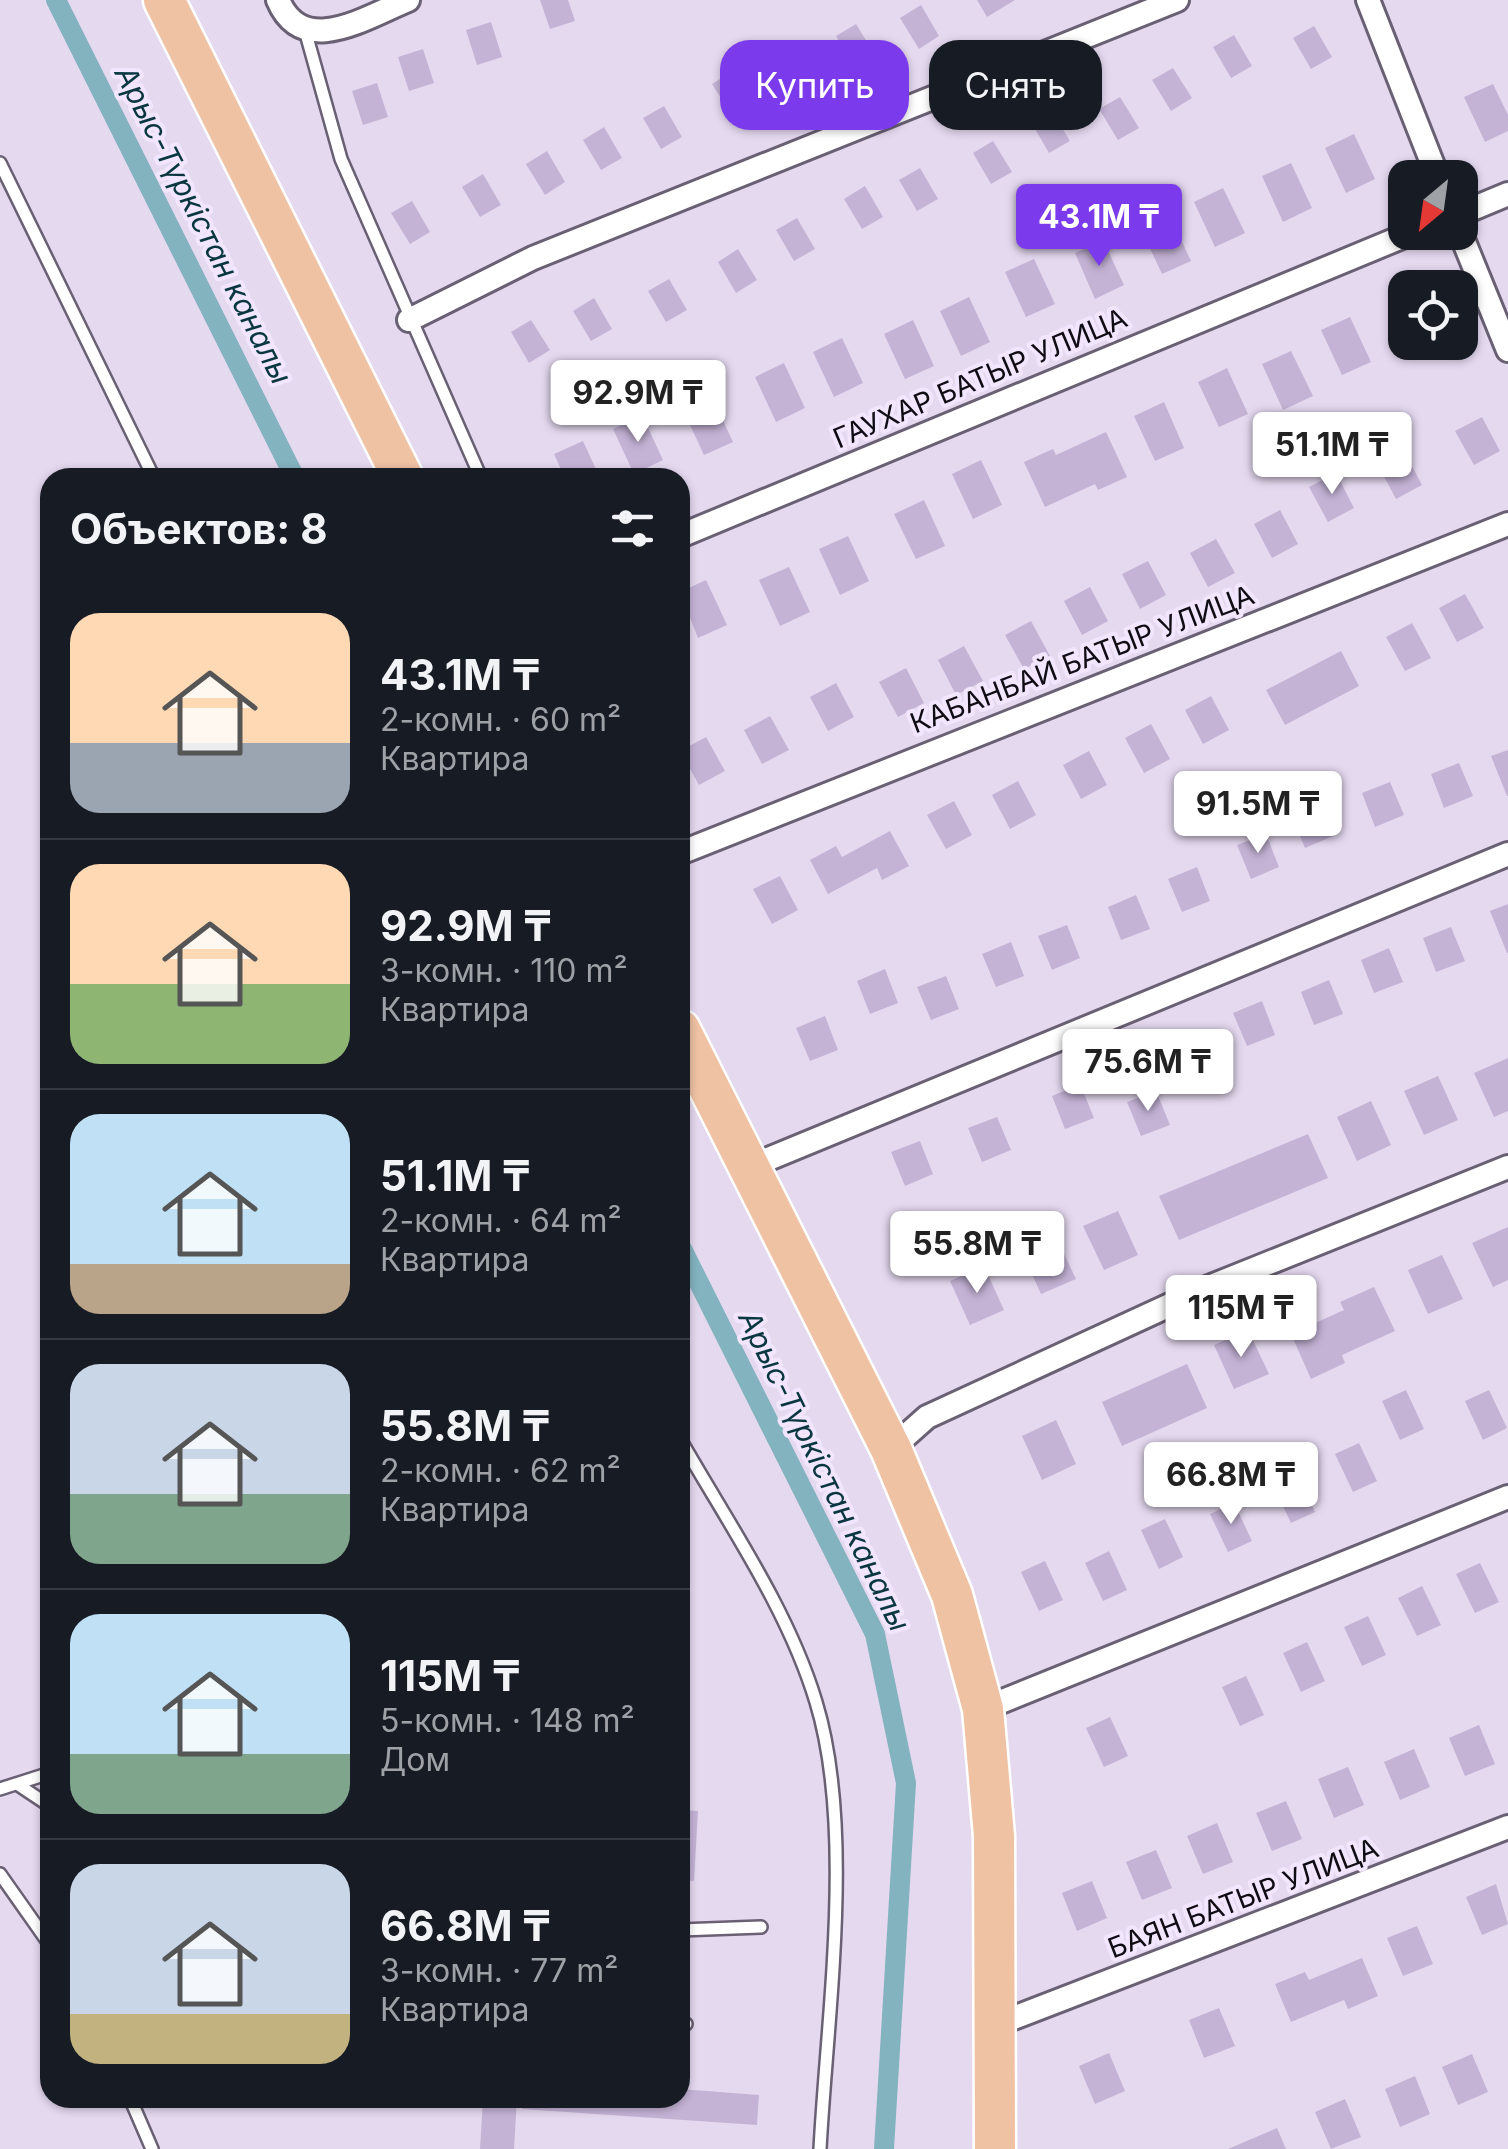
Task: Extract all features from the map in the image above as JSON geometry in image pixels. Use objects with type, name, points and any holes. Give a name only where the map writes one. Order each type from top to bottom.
[{"type":"highway","points":[[138,0],[372,468]]},
{"type":"highway","points":[[164,0],[398,468]]},
{"type":"highway","points":[[690,1050],[891,1449],[952,1595],[983,1709],[994,1836],[998,2024],[995,2149]]},
{"type":"highway","points":[[690,1102],[870,1459],[930,1603],[960,1713],[971,1837],[970,2149]]},
{"type":"street","points":[[278,0],[292,22],[304,30],[329,33],[408,0]]},
{"type":"street","points":[[409,320],[533,258],[1177,0]]},
{"type":"street","points":[[1368,0],[1431,160]]},
{"type":"street","points":[[1478,206],[1508,194]]},
{"type":"street","name":"ГАУХАР БАТЫР УЛИЦА","points":[[690,532],[1388,243]]},
{"type":"street","points":[[1467,250],[1508,350]]},
{"type":"street","name":"КАБАНБАЙ БАТЫР УЛИЦА","points":[[690,849],[1508,524]]},
{"type":"street","points":[[749,1167],[1508,854]]},
{"type":"street","points":[[891,1449],[927,1417],[1191,1295],[1508,1167]]},
{"type":"street","points":[[983,1709],[1508,1498]]},
{"type":"street","name":"БАЯН БАТЫР УЛИЦА","points":[[998,2024],[1508,1827]]},
{"type":"lane","points":[[304,30],[341,159],[476,468]]},
{"type":"lane","points":[[0,162],[149,468]]},
{"type":"lane","points":[[690,1457],[782,1620],[816,1704],[824,1742],[836,1851],[820,2149]]},
{"type":"lane","points":[[0,1789],[40,1776]]},
{"type":"lane","points":[[17,1784],[40,1799]]},
{"type":"lane","points":[[0,1874],[40,1931]]},
{"type":"lane","points":[[690,1930],[761,1927]]},
{"type":"lane","points":[[134,2108],[152,2149]]},
{"type":"building","points":[[540,0],[568,0],[575,21],[550,29]]},
{"type":"building","points":[[977,0],[1015,0],[987,17]]},
{"type":"building","points":[[921,5],[939,36],[919,49],[900,18]]},
{"type":"building","points":[[491,22],[502,57],[477,65],[466,30]]},
{"type":"building","points":[[856,24],[866,40],[838,40],[836,36]]},
{"type":"building","points":[[1314,26],[1332,57],[1311,69],[1293,38]]},
{"type":"building","points":[[1234,35],[1252,66],[1231,78],[1213,47]]},
{"type":"building","points":[[423,49],[434,83],[409,91],[398,57]]},
{"type":"building","points":[[1173,68],[1192,98],[1171,111],[1152,80]]},
{"type":"building","points":[[720,79],[720,97],[712,84]]},
{"type":"building","points":[[377,83],[388,117],[363,125],[352,91]]},
{"type":"building","points":[[1493,84],[1508,115],[1508,131],[1485,142],[1464,97]]},
{"type":"building","points":[[1120,97],[1139,128],[1118,140],[1102,107]]},
{"type":"building","points":[[664,106],[682,137],[661,149],[643,118]]},
{"type":"building","points":[[604,127],[622,158],[601,170],[583,140]]},
{"type":"building","points":[[1036,130],[1063,130],[1070,141],[1049,153]]},
{"type":"building","points":[[1354,134],[1375,179],[1346,193],[1325,148]]},
{"type":"building","points":[[993,141],[1012,172],[991,184],[973,153]]},
{"type":"building","points":[[547,151],[565,182],[545,195],[526,164]]},
{"type":"building","points":[[1291,163],[1312,208],[1283,222],[1262,176]]},
{"type":"building","points":[[920,168],[938,199],[917,211],[899,180]]},
{"type":"building","points":[[483,174],[501,205],[480,217],[462,187]]},
{"type":"building","points":[[865,186],[883,217],[862,229],[844,199]]},
{"type":"building","points":[[1223,188],[1245,233],[1215,247],[1194,202]]},
{"type":"building","points":[[412,201],[430,232],[410,244],[391,213]]},
{"type":"building","points":[[1170,216],[1191,261],[1162,274],[1141,229]]},
{"type":"building","points":[[797,218],[815,249],[794,261],[776,230]]},
{"type":"building","points":[[1103,240],[1124,285],[1095,299],[1075,253]]},
{"type":"building","points":[[738,249],[757,280],[736,293],[718,262]]},
{"type":"building","points":[[1034,259],[1055,304],[1026,317],[1005,272]]},
{"type":"building","points":[[669,279],[687,310],[666,322],[648,291]]},
{"type":"building","points":[[969,297],[990,342],[961,356],[940,311]]},
{"type":"building","points":[[594,298],[612,329],[591,341],[573,311]]},
{"type":"building","points":[[1350,317],[1371,362],[1342,375],[1321,330]]},
{"type":"building","points":[[531,320],[550,350],[529,363],[511,332]]},
{"type":"building","points":[[913,320],[934,366],[905,379],[884,334]]},
{"type":"building","points":[[842,338],[863,383],[834,397],[813,352]]},
{"type":"building","points":[[1291,351],[1313,396],[1283,410],[1262,364]]},
{"type":"building","points":[[784,363],[805,408],[776,422],[755,377]]},
{"type":"building","points":[[1227,368],[1248,414],[1219,427],[1198,382]]},
{"type":"building","points":[[712,397],[733,442],[704,455],[683,410]]},
{"type":"building","points":[[1164,402],[1184,448],[1155,461],[1134,416]]},
{"type":"building","points":[[642,415],[663,460],[646,468],[631,468],[613,429]]},
{"type":"building","points":[[1482,417],[1500,451],[1474,465],[1455,431]]},
{"type":"building","points":[[1106,432],[1127,477],[1098,490],[1095,484],[1045,507],[1024,462],[1053,449],[1056,455]]},
{"type":"building","points":[[583,441],[595,468],[560,468],[554,454]]},
{"type":"building","points":[[1404,451],[1422,485],[1396,499],[1378,465]]},
{"type":"building","points":[[981,460],[1002,505],[973,519],[952,474]]},
{"type":"building","points":[[1336,473],[1354,508],[1328,522],[1309,487]]},
{"type":"building","points":[[924,500],[945,546],[916,559],[894,514]]},
{"type":"building","points":[[1280,510],[1298,544],[1272,558],[1254,524]]},
{"type":"building","points":[[848,536],[869,581],[840,595],[819,549]]},
{"type":"building","points":[[1216,539],[1235,573],[1208,587],[1190,553]]},
{"type":"building","points":[[1148,561],[1166,595],[1140,609],[1122,574]]},
{"type":"building","points":[[789,567],[810,612],[780,626],[759,580]]},
{"type":"building","points":[[706,580],[727,625],[698,638],[690,618],[690,587]]},
{"type":"building","points":[[1090,587],[1108,621],[1082,635],[1064,601]]},
{"type":"building","points":[[1465,594],[1484,628],[1457,642],[1439,608]]},
{"type":"building","points":[[1031,621],[1050,656],[1024,669],[1005,635]]},
{"type":"building","points":[[1412,623],[1431,658],[1405,671],[1386,637]]},
{"type":"building","points":[[964,646],[983,681],[956,695],[938,660]]},
{"type":"building","points":[[1341,651],[1359,686],[1285,725],[1266,690]]},
{"type":"building","points":[[906,668],[924,703],[898,717],[879,682]]},
{"type":"building","points":[[836,683],[854,717],[828,731],[810,697]]},
{"type":"building","points":[[1211,696],[1229,730],[1203,744],[1185,710]]},
{"type":"building","points":[[770,716],[789,750],[762,764],[744,730]]},
{"type":"building","points":[[1151,724],[1170,759],[1144,773],[1125,738]]},
{"type":"building","points":[[706,737],[725,771],[699,785],[690,769],[690,746]]},
{"type":"building","points":[[1508,750],[1508,796],[1507,796],[1491,756]]},
{"type":"building","points":[[1089,751],[1107,785],[1081,799],[1063,765]]},
{"type":"building","points":[[1459,763],[1473,796],[1444,808],[1431,774]]},
{"type":"building","points":[[1018,781],[1036,815],[1010,829],[992,795]]},
{"type":"building","points":[[1390,782],[1404,815],[1375,827],[1362,793]]},
{"type":"building","points":[[954,801],[972,835],[946,849],[927,815]]},
{"type":"building","points":[[1320,803],[1333,836],[1305,848],[1291,814]]},
{"type":"building","points":[[890,831],[909,866],[882,880],[877,868],[828,894],[810,860],[836,846],[842,857]]},
{"type":"building","points":[[1266,834],[1279,867],[1251,879],[1237,845]]},
{"type":"building","points":[[1197,867],[1210,901],[1182,912],[1168,879]]},
{"type":"building","points":[[780,876],[798,910],[772,924],[753,889]]},
{"type":"building","points":[[1136,895],[1150,929],[1121,940],[1108,907]]},
{"type":"building","points":[[1508,904],[1508,953],[1507,953],[1490,911]]},
{"type":"building","points":[[1067,925],[1080,958],[1052,970],[1038,936]]},
{"type":"building","points":[[1451,927],[1465,961],[1436,972],[1423,938]]},
{"type":"building","points":[[1011,942],[1024,976],[996,987],[982,954]]},
{"type":"building","points":[[1389,948],[1403,982],[1374,993],[1361,960]]},
{"type":"building","points":[[885,969],[898,1003],[870,1014],[857,981]]},
{"type":"building","points":[[946,976],[959,1009],[931,1020],[917,987]]},
{"type":"building","points":[[1329,980],[1343,1014],[1314,1025],[1301,992]]},
{"type":"building","points":[[1262,1001],[1275,1035],[1247,1046],[1233,1013]]},
{"type":"building","points":[[825,1016],[838,1050],[810,1061],[796,1028]]},
{"type":"building","points":[[1193,1030],[1206,1063],[1178,1074],[1164,1041]]},
{"type":"building","points":[[1508,1058],[1508,1111],[1494,1117],[1474,1073]]},
{"type":"building","points":[[1438,1076],[1458,1120],[1424,1135],[1404,1091]]},
{"type":"building","points":[[1080,1084],[1094,1118],[1065,1129],[1052,1096]]},
{"type":"building","points":[[1156,1091],[1170,1125],[1141,1136],[1127,1102]]},
{"type":"building","points":[[1371,1101],[1391,1145],[1357,1161],[1337,1117]]},
{"type":"building","points":[[997,1117],[1011,1150],[982,1162],[968,1128]]},
{"type":"building","points":[[1308,1134],[1328,1178],[1179,1240],[1159,1196]]},
{"type":"building","points":[[920,1141],[933,1174],[905,1186],[891,1152]]},
{"type":"building","points":[[1118,1211],[1138,1255],[1104,1270],[1083,1226]]},
{"type":"building","points":[[1508,1227],[1508,1280],[1493,1287],[1472,1243]]},
{"type":"building","points":[[1055,1235],[1076,1279],[1041,1294],[1021,1250]]},
{"type":"building","points":[[1442,1255],[1463,1299],[1428,1314],[1408,1270]]},
{"type":"building","points":[[984,1266],[1004,1310],[970,1325],[950,1281]]},
{"type":"building","points":[[1374,1287],[1395,1331],[1342,1355],[1345,1363],[1311,1379],[1291,1334],[1344,1310],[1340,1302]]},
{"type":"building","points":[[1248,1330],[1269,1374],[1234,1389],[1214,1345]]},
{"type":"building","points":[[1187,1364],[1207,1408],[1122,1446],[1102,1402]]},
{"type":"building","points":[[1406,1390],[1424,1429],[1400,1440],[1382,1401]]},
{"type":"building","points":[[1489,1390],[1507,1428],[1483,1440],[1465,1401]]},
{"type":"building","points":[[1056,1420],[1076,1464],[1042,1480],[1022,1436]]},
{"type":"building","points":[[1359,1443],[1377,1481],[1353,1492],[1335,1454]]},
{"type":"building","points":[[1297,1473],[1315,1512],[1291,1523],[1273,1485]]},
{"type":"building","points":[[1234,1503],[1252,1541],[1228,1552],[1210,1514]]},
{"type":"building","points":[[1165,1519],[1183,1557],[1159,1569],[1141,1530]]},
{"type":"building","points":[[1109,1551],[1127,1590],[1103,1601],[1085,1563]]},
{"type":"building","points":[[1045,1561],[1063,1600],[1039,1611],[1021,1572]]},
{"type":"building","points":[[1480,1563],[1499,1602],[1475,1613],[1456,1574]]},
{"type":"building","points":[[1422,1586],[1441,1625],[1417,1636],[1398,1598]]},
{"type":"building","points":[[1368,1616],[1386,1655],[1362,1666],[1344,1627]]},
{"type":"building","points":[[1307,1642],[1325,1681],[1301,1692],[1283,1653]]},
{"type":"building","points":[[1246,1676],[1264,1715],[1240,1726],[1222,1687]]},
{"type":"building","points":[[1110,1717],[1128,1756],[1104,1767],[1086,1728]]},
{"type":"building","points":[[1479,1725],[1495,1764],[1465,1776],[1449,1738]]},
{"type":"building","points":[[1414,1749],[1430,1787],[1400,1800],[1384,1762]]},
{"type":"building","points":[[1348,1767],[1364,1805],[1334,1818],[1318,1779]]},
{"type":"building","points":[[1286,1801],[1302,1839],[1272,1851],[1256,1813]]},
{"type":"building","points":[[690,1811],[698,1811],[694,1881],[690,1881]]},
{"type":"building","points":[[1217,1823],[1233,1862],[1203,1874],[1187,1836]]},
{"type":"building","points":[[1156,1850],[1172,1888],[1142,1900],[1126,1862]]},
{"type":"building","points":[[1092,1881],[1107,1918],[1077,1931],[1062,1893]]},
{"type":"building","points":[[1496,1884],[1508,1924],[1482,1935],[1466,1897]]},
{"type":"building","points":[[1417,1926],[1433,1964],[1403,1976],[1387,1938]]},
{"type":"building","points":[[1362,1958],[1378,1996],[1348,2009],[1344,2000],[1291,2022],[1275,1984],[1305,1972],[1309,1980]]},
{"type":"building","points":[[1219,2008],[1235,2046],[1204,2058],[1189,2020]]},
{"type":"building","points":[[1109,2053],[1125,2091],[1095,2104],[1079,2066]]},
{"type":"building","points":[[1472,2054],[1488,2092],[1458,2105],[1442,2067]]},
{"type":"building","points":[[1415,2076],[1430,2114],[1400,2127],[1385,2089]]},
{"type":"building","points":[[690,2090],[759,2095],[757,2125],[522,2109],[690,2108]]},
{"type":"building","points":[[1345,2099],[1361,2137],[1331,2149],[1315,2112]]},
{"type":"building","points":[[482,2108],[516,2108],[514,2149],[480,2149]]},
{"type":"building","points":[[1277,2128],[1286,2149],[1228,2149]]},
{"type":"waterway","name":"Арыс-Түркістан каналы","points":[[56,0],[290,468]]},
{"type":"waterway","name":"Арыс-Түркістан каналы","points":[[690,1265],[875,1634],[906,1783],[884,2149]]}]
